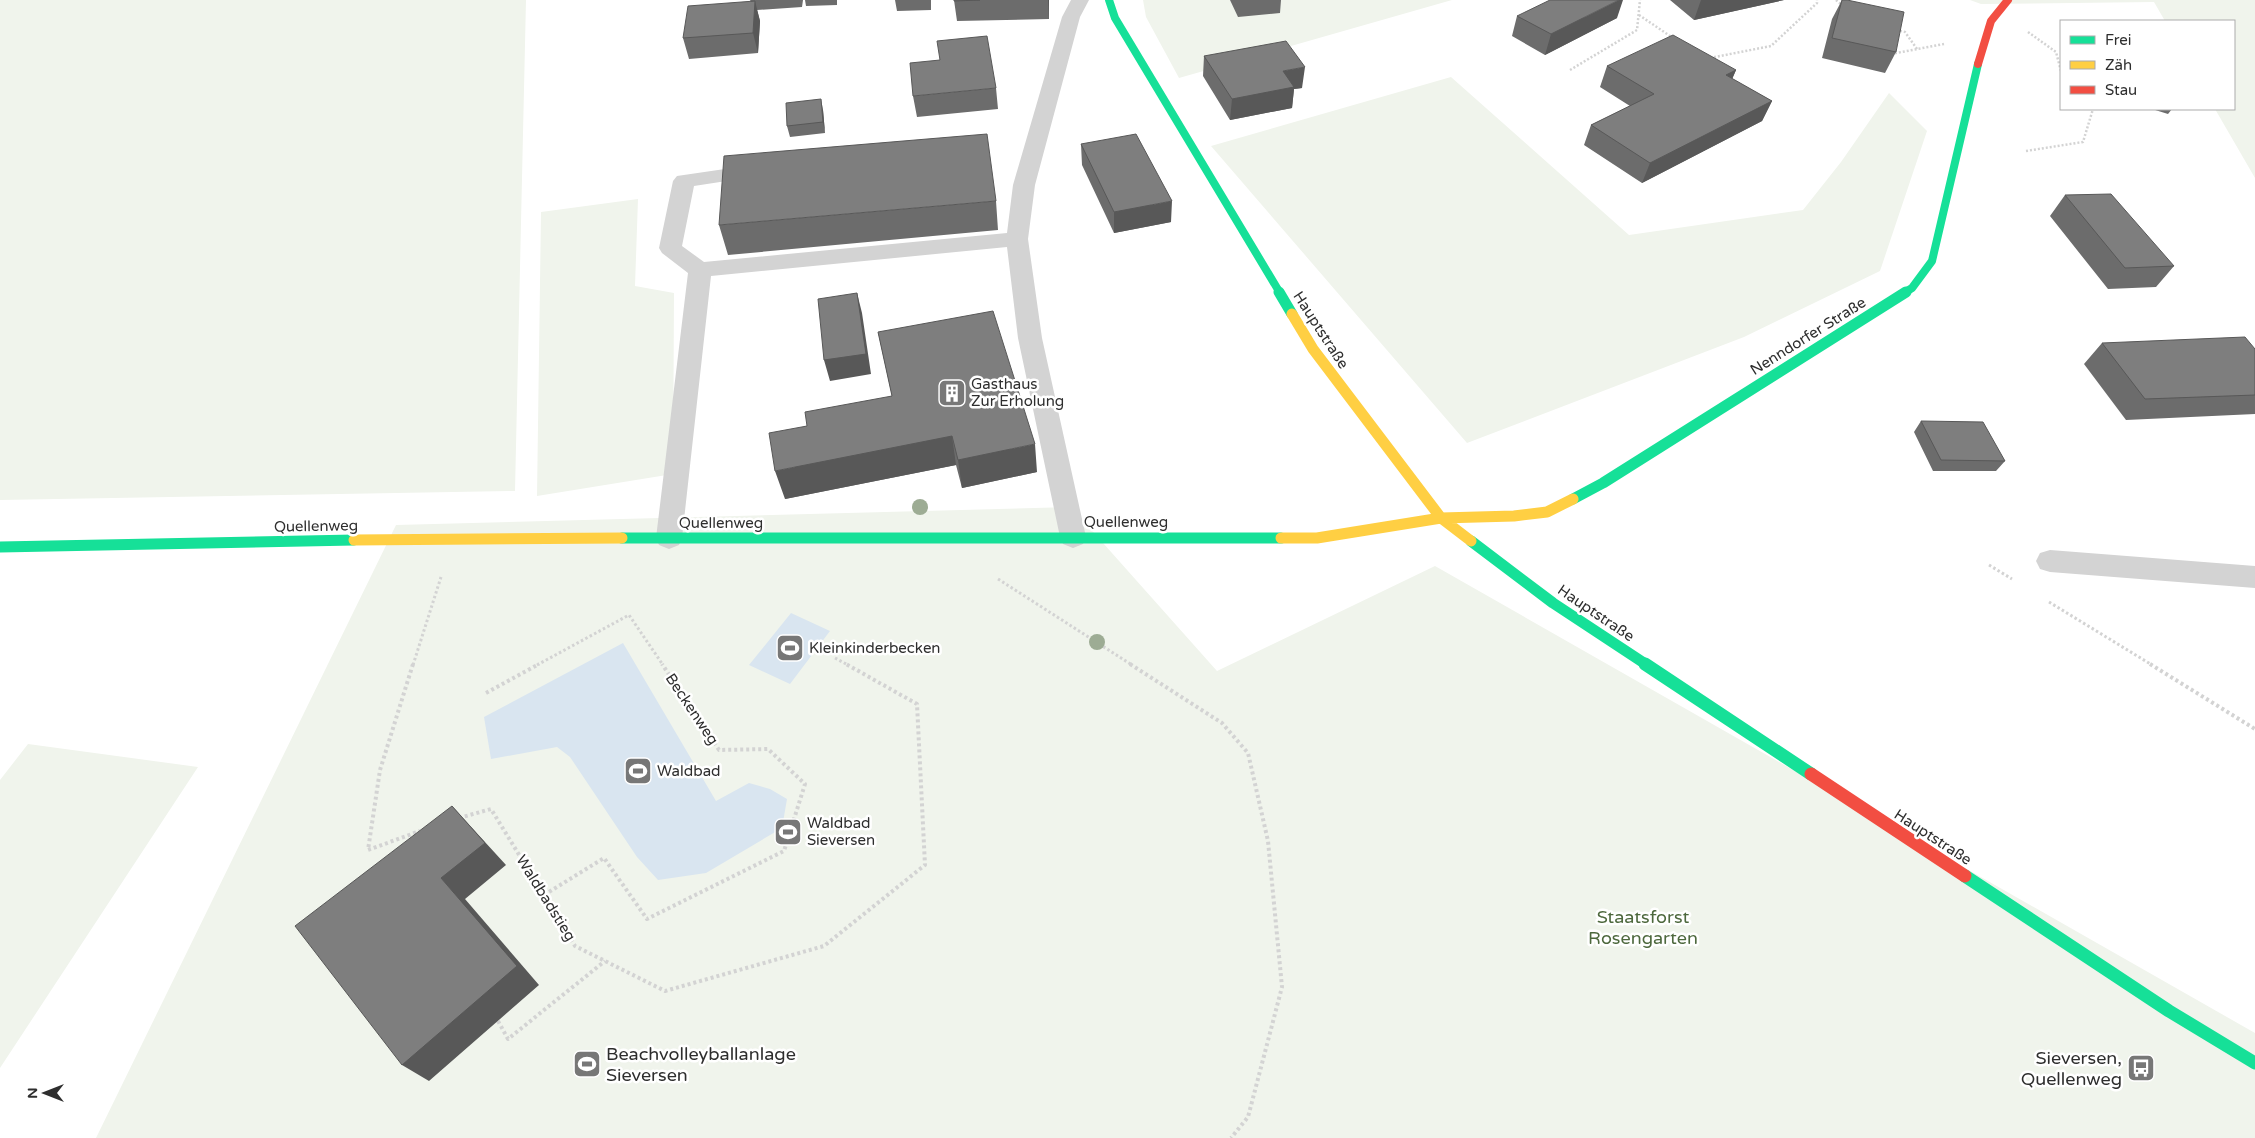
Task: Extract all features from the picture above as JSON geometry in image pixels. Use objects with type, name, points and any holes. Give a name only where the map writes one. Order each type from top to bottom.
[{"type":"street","name":"Hauptstraße","points":[[1109,0],[1115,18],[1313,349],[1441,518],[1553,603],[2170,1011],[2255,1063]]},
{"type":"street","name":"Nenndorfer Straße","points":[[1441,518],[1514,516],[1547,512],[1603,483],[1912,288],[1932,261],[1982,46],[1991,20],[2008,0]]},
{"type":"street","name":"Quellenweg","points":[[0,547],[454,538],[1316,538],[1441,518]]},
{"type":"lane","points":[[1073,537],[1030,338],[1018,239],[1024,185],[1071,17],[1080,0]]},
{"type":"lane","points":[[776,167],[684,181],[670,248],[700,270],[1018,239]]},
{"type":"lane","points":[[669,538],[700,270]]},
{"type":"lane","points":[[2050,561],[2255,577]]},
{"type":"path","points":[[1570,70],[1637,30],[1640,0]]},
{"type":"path","points":[[1712,64],[1704,59],[1772,46],[1817,3],[1817,0]]},
{"type":"path","points":[[1836,0],[1848,10]]},
{"type":"path","points":[[1999,11],[2056,52],[2060,67]]},
{"type":"path","points":[[1639,14],[1680,42]]},
{"type":"path","points":[[1896,30],[1905,32],[1917,49]]},
{"type":"path","points":[[1889,55],[1943,44],[1982,46]]},
{"type":"path","points":[[2026,151],[2083,142],[2093,110]]},
{"type":"path","points":[[426,829],[368,850],[380,770],[454,538]]},
{"type":"path","points":[[1989,565],[2013,580]]},
{"type":"path","points":[[990,574],[1222,723],[1248,753],[1268,841],[1282,987],[1248,1117],[1231,1138]]},
{"type":"path","points":[[2047,601],[2255,729]]},
{"type":"path","name":"Beckenweg","points":[[486,693],[629,615],[719,750],[768,749],[805,784],[784,851],[647,919],[604,858],[544,895]]},
{"type":"path","name":"Waldbadstieg","points":[[453,820],[491,809],[575,946],[665,991],[824,946],[925,865],[917,704],[835,658]]},
{"type":"path","points":[[498,1021],[508,1039],[605,960]]},
{"type":"green space","points":[[0,0],[526,0],[515,491],[0,500]]},
{"type":"green space","points":[[1143,0],[1452,0],[1179,78],[1146,17]]},
{"type":"green space","points":[[1970,0],[2255,0],[2255,178],[2216,110],[2235,110],[2235,20],[2164,20],[2154,2],[1981,4]]},
{"type":"green space","points":[[1451,77],[1629,235],[1803,210],[1841,162],[1889,93],[1927,131],[1880,271],[1744,337],[1467,443],[1211,146]]},
{"type":"green space","points":[[638,199],[635,286],[674,293],[673,474],[537,496],[541,212]]},
{"type":"green space","name":"Waldbad Sieversen","points":[[1071,507],[1217,671],[1435,566],[2255,1033],[2255,1138],[96,1138],[396,525]]},
{"type":"green space","points":[[28,744],[198,767],[0,1068],[0,780]]},
{"type":"shaded area","name":"Kleinkinderbecken","points":[[791,613],[830,631],[790,684],[749,665]]},
{"type":"shaded area","name":"Waldbad","points":[[623,643],[716,801],[749,783],[770,789],[787,799],[782,828],[706,873],[658,880],[637,857],[570,757],[557,747],[491,759],[484,717]]},
{"type":"building","points":[[1550,0],[1619,0],[1551,34],[1517,16]]},
{"type":"building","points":[[1842,0],[1904,12],[1896,52],[1832,38]]},
{"type":"building","points":[[755,1],[753,33],[683,38],[688,6]]},
{"type":"building","points":[[1673,35],[1736,70],[1726,75],[1772,101],[1650,163],[1591,125],[1654,94],[1607,66]]},
{"type":"building","points":[[987,36],[996,88],[913,96],[910,63],[940,60],[937,41]]},
{"type":"building","points":[[1286,41],[1305,67],[1283,71],[1294,87],[1232,99],[1204,56]]},
{"type":"building","points":[[821,99],[823,122],[787,126],[786,103]]},
{"type":"building","points":[[987,134],[996,201],[719,225],[724,156]]},
{"type":"building","points":[[1136,134],[1172,201],[1114,212],[1081,144]]},
{"type":"building","points":[[2111,194],[2174,266],[2125,268],[2065,195]]},
{"type":"building","points":[[857,293],[866,354],[824,360],[818,299]]},
{"type":"building","name":"Gasthaus Zur Erholung","points":[[993,311],[1035,444],[958,460],[952,436],[775,471],[769,433],[807,426],[805,412],[892,396],[878,332]]},
{"type":"building","points":[[2245,337],[2255,349],[2255,395],[2145,399],[2102,343]]},
{"type":"building","points":[[1921,421],[1983,422],[2005,461],[1941,460]]},
{"type":"building","points":[[452,806],[485,843],[441,878],[517,966],[402,1065],[295,926]]},
{"type":"traffic: fast","points":[[1109,0],[1115,18],[1292,314]]},
{"type":"traffic: fast","points":[[1573,499],[1603,483],[1912,288],[1932,261],[1978,64]]},
{"type":"traffic: fast","points":[[622,538],[1281,538]]},
{"type":"traffic: fast","points":[[0,547],[354,540]]},
{"type":"traffic: fast","points":[[1471,541],[1553,603],[1811,774]]},
{"type":"traffic: fast","points":[[1965,876],[2169,1011],[2255,1063]]},
{"type":"traffic: slow","points":[[1292,314],[1313,349],[1441,518],[1471,541]]},
{"type":"traffic: slow","points":[[1281,538],[1317,538],[1441,518],[1514,516],[1547,512],[1573,499]]},
{"type":"traffic: slow","points":[[354,540],[622,538]]},
{"type":"traffic: jam","points":[[1978,64],[1991,21],[2008,0]]},
{"type":"traffic: jam","points":[[1811,774],[1965,876]]},
{"type":"place","name":"Gasthaus Zur Erholung","points":[[952,393]]},
{"type":"place","name":"Kleinkinderbecken","points":[[790,648]]},
{"type":"place","name":"Waldbad","points":[[638,771]]},
{"type":"place","name":"Waldbad Sieversen","points":[[788,832]]},
{"type":"place","name":"Beachvolleyballanlage Sieversen","points":[[587,1064]]},
{"type":"place","name":"Sieversen, Quellenweg","points":[[2141,1068]]},
{"type":"park label","name":"Staatsforst Rosengarten","points":[[1643,928]]}]
